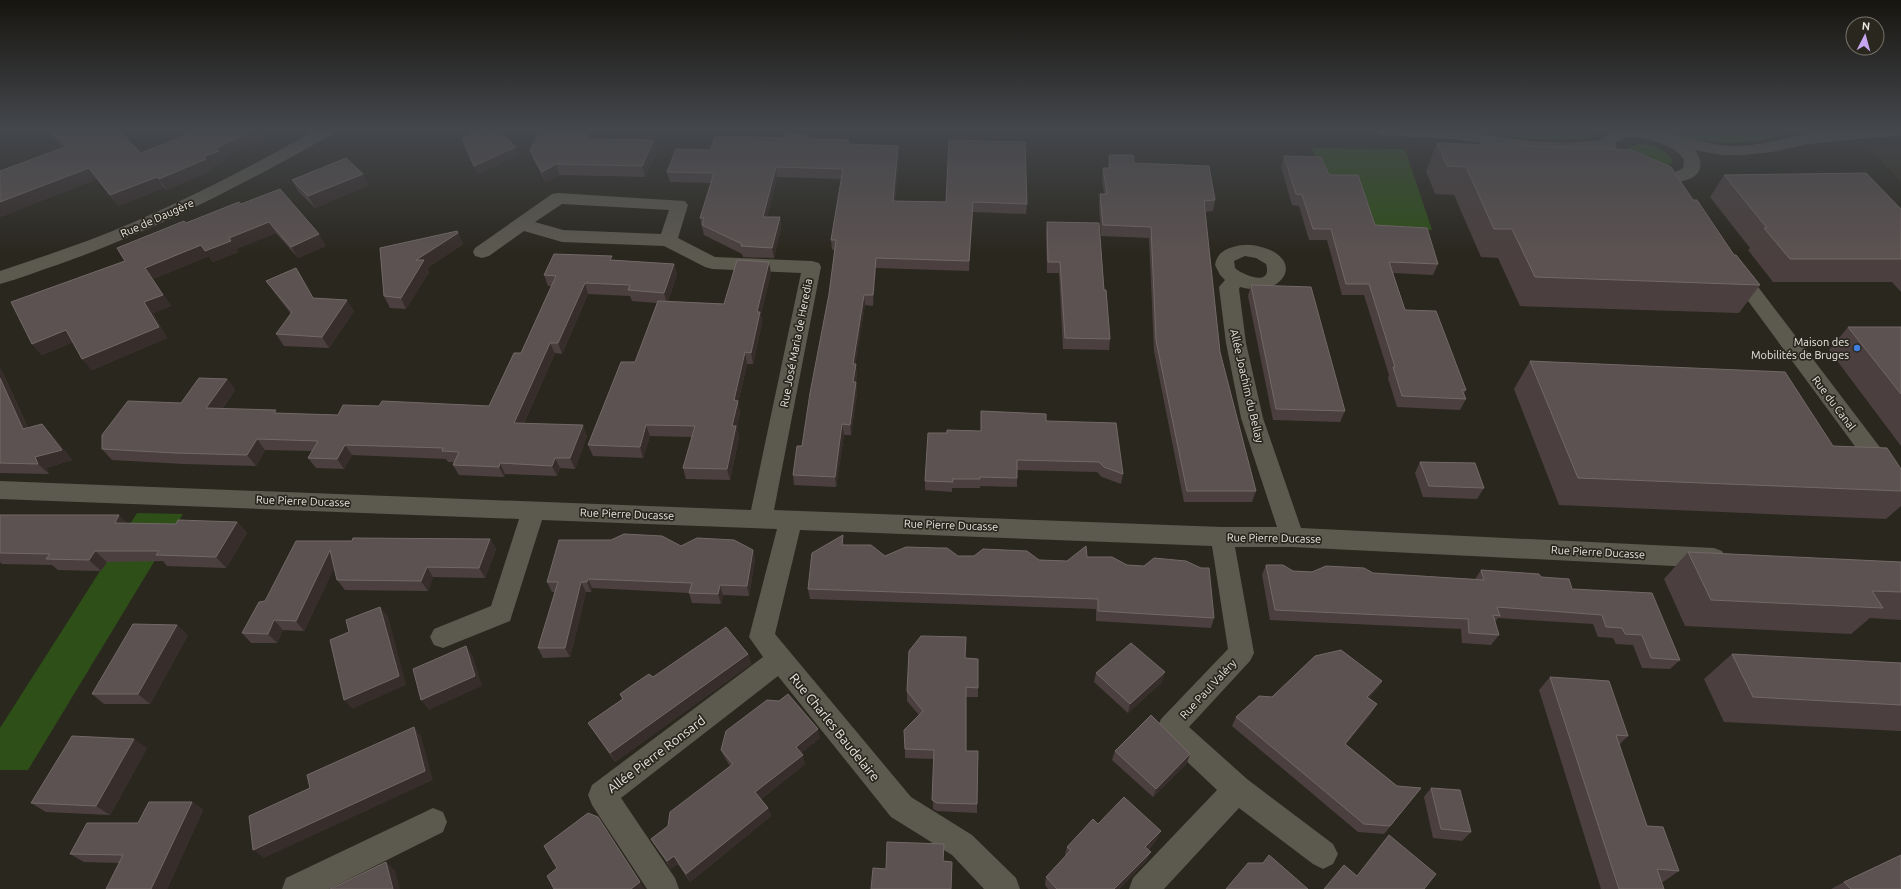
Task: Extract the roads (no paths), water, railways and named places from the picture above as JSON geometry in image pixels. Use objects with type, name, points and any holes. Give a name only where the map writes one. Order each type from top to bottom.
[{"type":"street","name":"Rue de Daugère","points":[[0,278],[111,239],[189,204],[256,171]]},
{"type":"street","points":[[1636,171],[1642,174],[1667,178],[1684,175],[1689,171]]},
{"type":"street","points":[[1667,178],[1678,192]]},
{"type":"street","points":[[482,252],[558,198],[679,205],[668,240]]},
{"type":"street","name":"Rue José Maria de Heredia","points":[[521,224],[562,236],[668,240],[712,263],[812,267],[761,519]]},
{"type":"street","name":"Rue du Canal","points":[[1722,253],[1901,492]]},
{"type":"street","name":"Allée Joachim du Bellay","points":[[1237,280],[1229,287],[1239,358],[1257,436],[1292,537]]},
{"type":"street","name":"Rue Pierre Ducasse","points":[[0,490],[1222,537],[1292,537],[1735,559]]},
{"type":"street","points":[[443,637],[502,613],[534,510]]},
{"type":"street","name":"Rue Charles Baudelaire","points":[[791,520],[762,637],[901,807],[962,845],[1005,889]]},
{"type":"street","name":"Rue Paul Valéry","points":[[1222,537],[1241,653],[1171,728],[1237,789],[1323,854]]},
{"type":"street","name":"Allée Pierre Ronsard","points":[[664,889],[602,795],[780,659]]},
{"type":"street","points":[[1144,889],[1237,789]]},
{"type":"street","points":[[297,889],[433,822]]},
{"type":"place","name":"Maison des Mobilités de Bruges","points":[[1857,348]]}]
